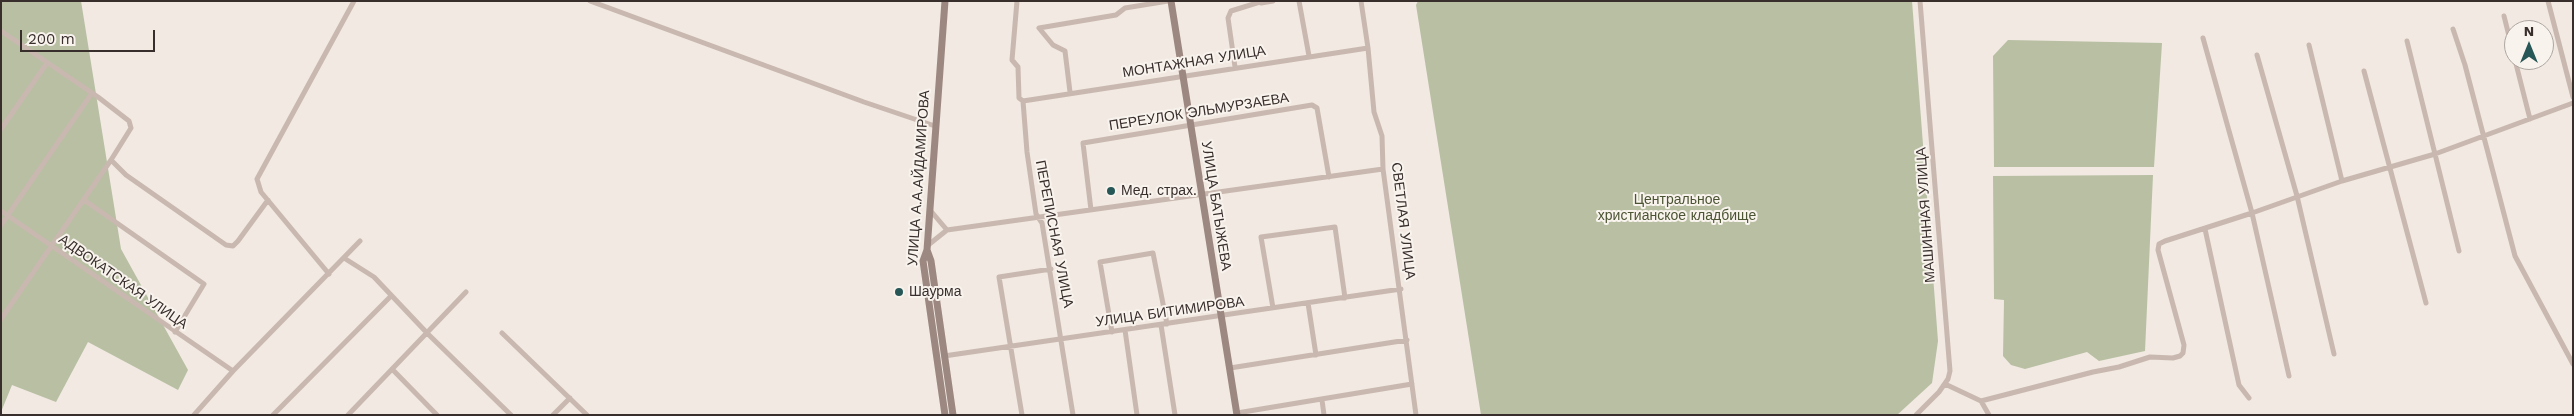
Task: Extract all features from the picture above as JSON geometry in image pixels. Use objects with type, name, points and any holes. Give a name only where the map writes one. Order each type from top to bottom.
[{"type":"main road","name":"УЛИЦА А.А.АЙДАМИРОВА","points":[[945,1],[927,248],[923,261],[945,415]]},
{"type":"main road","name":"УЛИЦА БАТЫЖЕВА","points":[[1170,1],[1237,414]]},
{"type":"main road","name":"УЛИЦА А.А.АЙДАМИРОВА","points":[[927,248],[931,260],[953,415]]},
{"type":"main road","points":[[923,261],[931,260]]},
{"type":"street","points":[[329,274],[257,185],[259,172],[354,1]]},
{"type":"street","points":[[590,1],[856,99],[936,126]]},
{"type":"street","name":"ПЕРЕПИСНАЯ УЛИЦА","points":[[1017,1],[1012,60],[1018,67],[1020,98],[1023,101],[1026,152],[1036,214],[1042,223],[1073,415]]},
{"type":"street","points":[[1070,92],[1065,51],[1053,46],[1039,28],[1116,15],[1125,8],[1170,1]]},
{"type":"street","points":[[1234,67],[1228,18],[1231,10],[1273,1]]},
{"type":"street","points":[[1299,1],[1309,56]]},
{"type":"street","name":"СВЕТЛАЯ УЛИЦА","points":[[1361,1],[1374,112],[1384,151],[1382,169],[1401,289],[1416,415]]},
{"type":"street","name":"МАШИННАЯ УЛИЦА","points":[[1920,1],[1950,370],[1945,384]]},
{"type":"street","points":[[2548,1],[2573,97]]},
{"type":"street","points":[[2504,16],[2505,20]]},
{"type":"street","points":[[2453,29],[2465,65],[2482,136],[2515,256],[2573,364]]},
{"type":"street","points":[[1,31],[129,122],[130,132],[1,319]]},
{"type":"street","points":[[2203,38],[2252,213],[2290,376]]},
{"type":"street","points":[[2407,41],[2459,251]]},
{"type":"street","points":[[2309,46],[2342,181]]},
{"type":"street","name":"МОНТАЖНАЯ УЛИЦА","points":[[1023,101],[1183,74],[1368,48]]},
{"type":"street","points":[[2257,55],[2297,196],[2334,354]]},
{"type":"street","points":[[1,129],[47,63]]},
{"type":"street","points":[[2518,70],[2530,119]]},
{"type":"street","points":[[2364,71],[2388,167],[2426,303]]},
{"type":"street","points":[[1,225],[92,94]]},
{"type":"street","points":[[1981,400],[2120,367],[2150,357],[2173,358],[2180,356],[2183,353],[2184,345],[2166,284],[2158,250],[2159,244],[2342,181],[2435,154],[2573,103]]},
{"type":"street","name":"ПЕРЕУЛОК ЭЛЬМУРЗАЕВА","points":[[1091,210],[1083,143],[1191,123],[1316,106],[1329,177]]},
{"type":"street","points":[[111,160],[126,175],[226,245],[233,246],[238,241],[268,200]]},
{"type":"street","points":[[927,248],[947,230],[1039,219],[1201,193],[1382,169]]},
{"type":"street","points":[[84,200],[204,284],[175,332]]},
{"type":"street","points":[[929,210],[947,230]]},
{"type":"street","name":"АДВОКАТСКАЯ УЛИЦА","points":[[1,211],[233,371]]},
{"type":"street","points":[[1273,308],[1261,237],[1335,227],[1345,298]]},
{"type":"street","points":[[2205,229],[2239,385],[2249,398]]},
{"type":"street","points":[[194,415],[233,371],[360,242]]},
{"type":"street","points":[[1112,332],[1100,262],[1154,253],[1175,415]]},
{"type":"street","points":[[344,258],[374,277],[428,334],[511,415]]},
{"type":"street","points":[[1022,415],[1000,277],[1050,269]]},
{"type":"street","name":"УЛИЦА БИТИМИРОВА","points":[[944,356],[1401,289]]},
{"type":"street","points":[[348,415],[428,334],[466,292]]},
{"type":"street","points":[[273,415],[391,296]]},
{"type":"street","points":[[1308,303],[1316,355]]},
{"type":"street","points":[[1125,330],[1137,415]]},
{"type":"street","points":[[502,333],[587,415]]},
{"type":"street","points":[[1230,368],[1407,340]]},
{"type":"street","points":[[392,369],[437,415]]},
{"type":"street","points":[[1237,414],[1412,384]]},
{"type":"street","points":[[1916,415],[1945,384],[1981,400],[1989,415]]},
{"type":"street","points":[[553,415],[570,398]]},
{"type":"street","points":[[1322,400],[1324,415]]},
{"type":"green space","points":[[1,1],[81,1],[121,249],[188,370],[178,390],[88,342],[56,402],[12,385],[1,412]]},
{"type":"green space","name":"Центральное христианское кладбище","points":[[1418,1],[1912,1],[1938,341],[1932,383],[1897,415],[1481,415],[1416,5]]},
{"type":"green space","points":[[2008,40],[2162,43],[2154,167],[1994,167],[1993,56]]},
{"type":"green space","points":[[2153,175],[2145,351],[2099,361],[2087,352],[2025,369],[2011,365],[2003,356],[2004,300],[1994,299],[1993,176]]},
{"type":"place","name":"Мед. страх.","points":[[1111,191]]},
{"type":"place","name":"Шаурма","points":[[899,292]]}]
